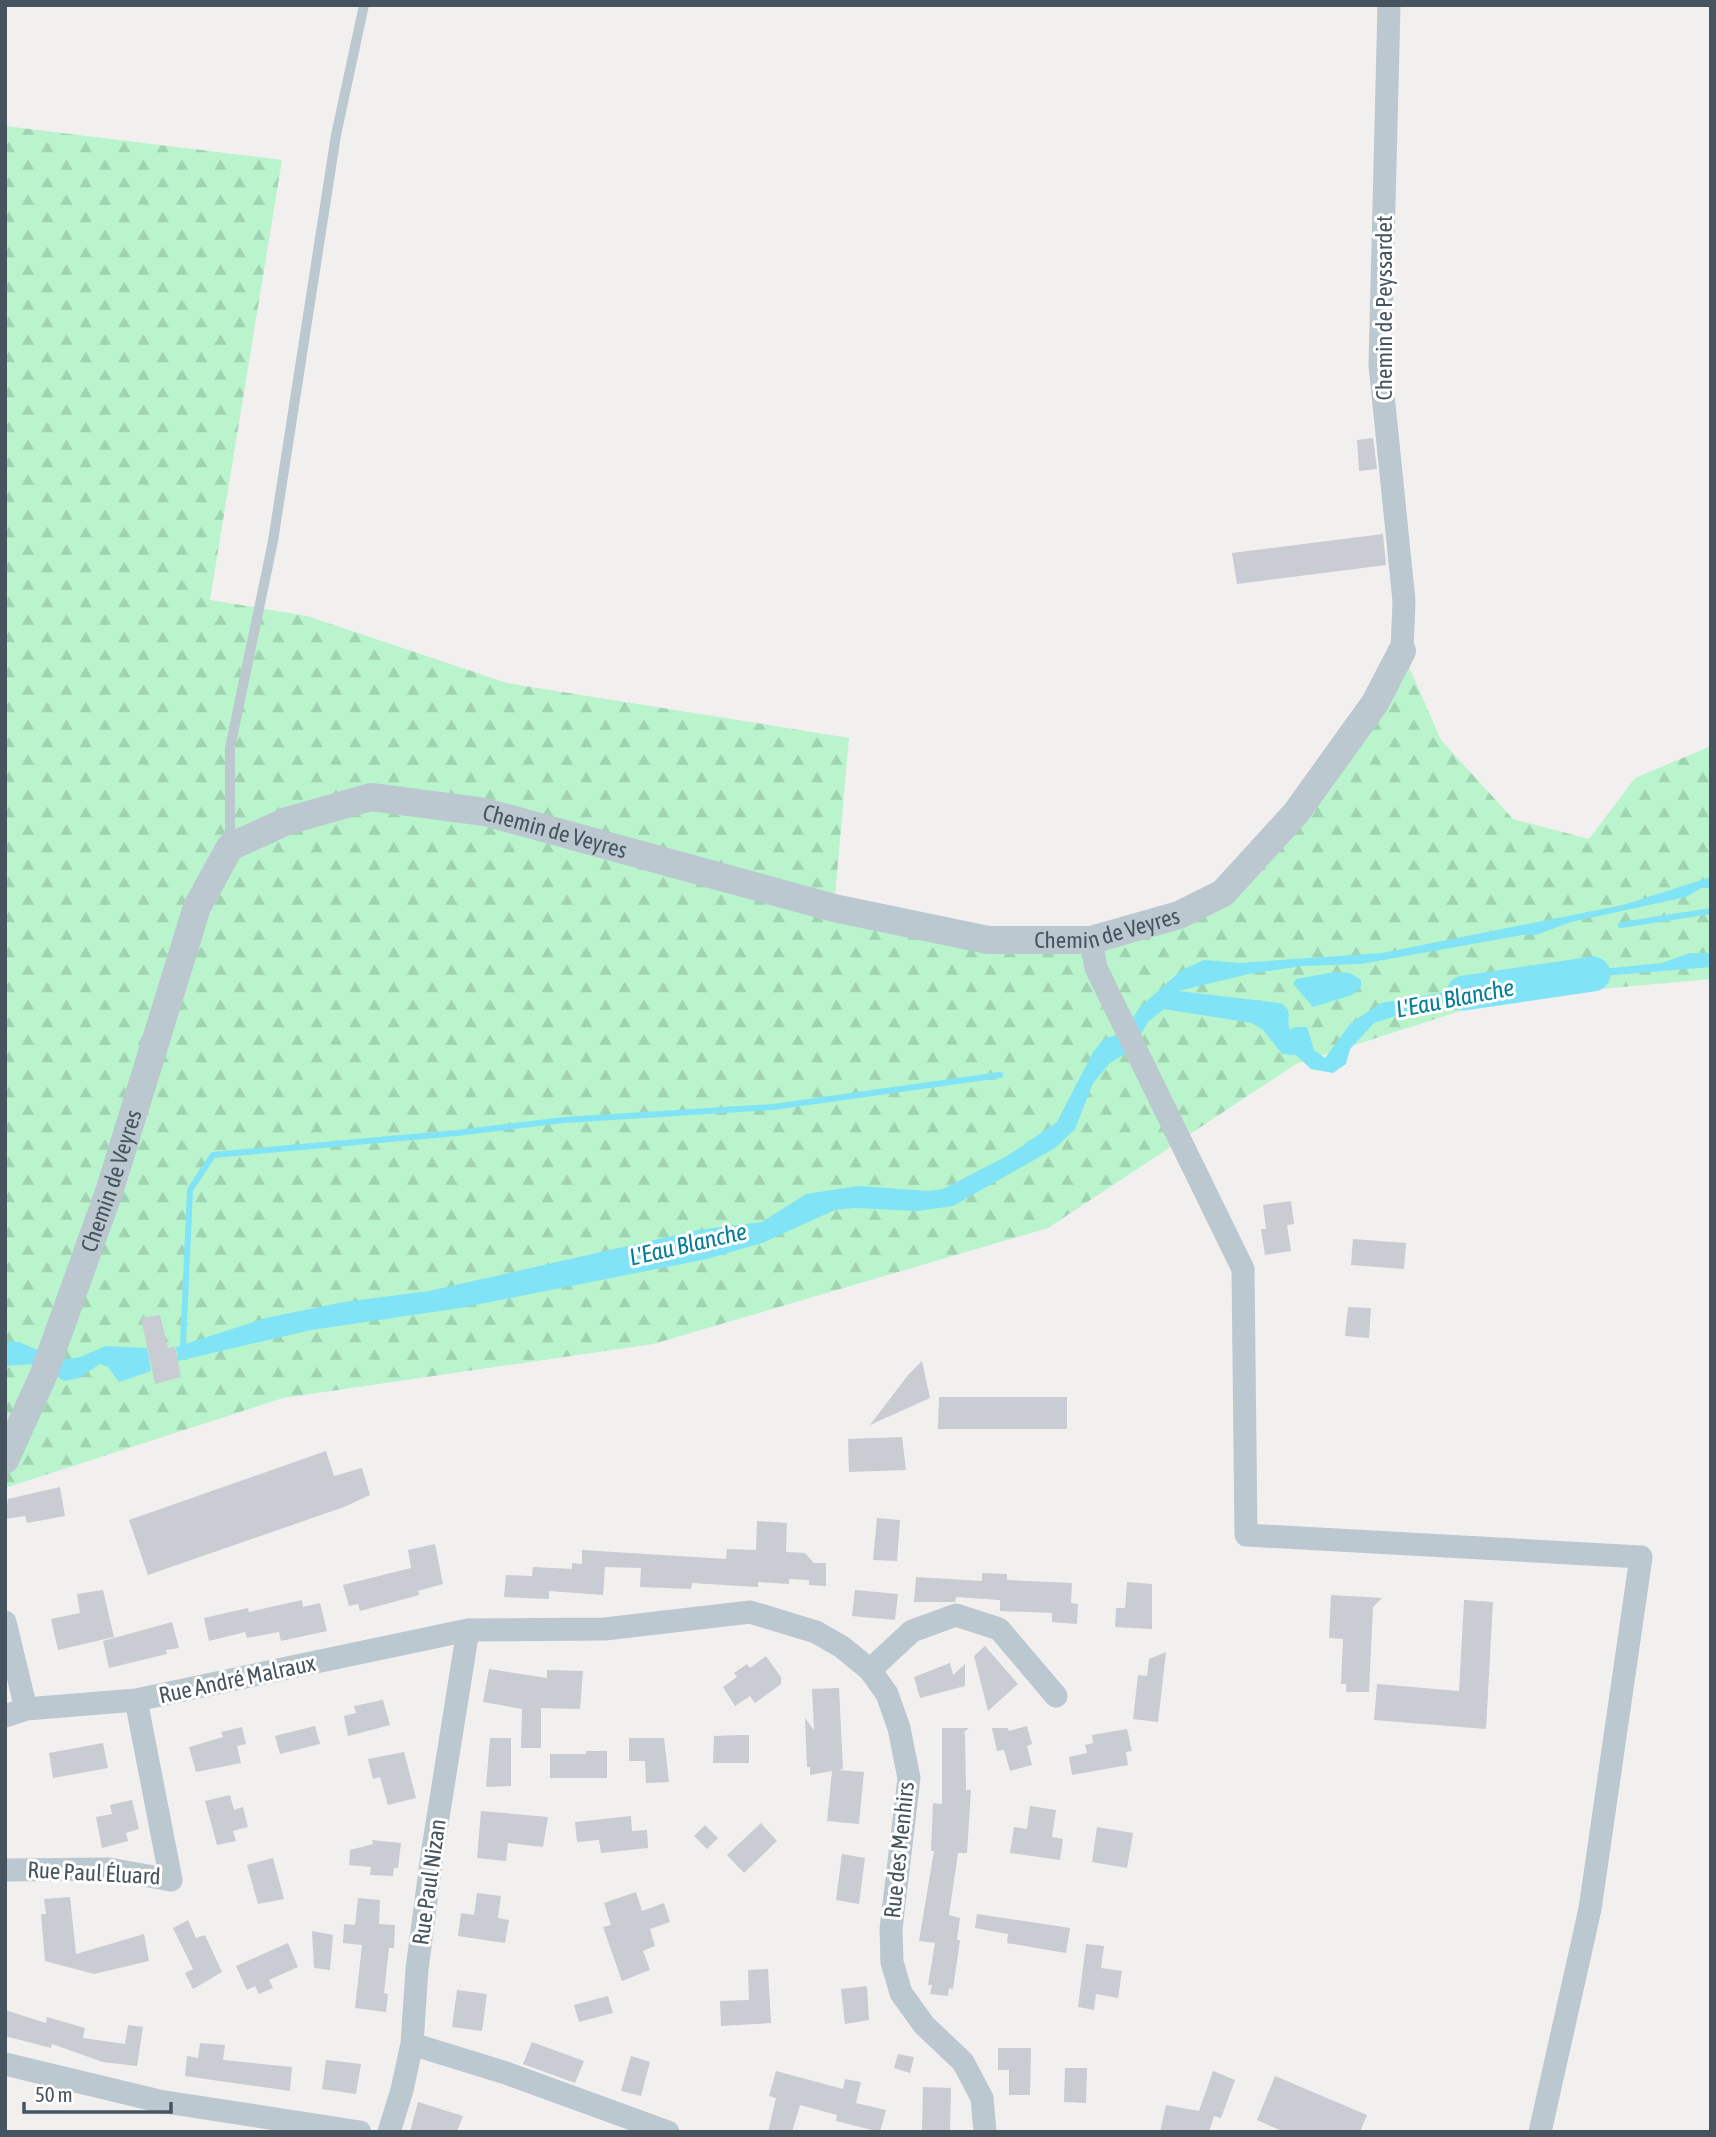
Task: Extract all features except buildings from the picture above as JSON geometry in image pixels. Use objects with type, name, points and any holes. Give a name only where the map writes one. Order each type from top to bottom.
[{"type":"street","name":"Chemin de Peyssardet","points":[[1388,5],[1380,365],[1404,601],[1402,651]]},
{"type":"street","name":"Chemin de Veyres","points":[[5,1460],[43,1376],[110,1189],[197,907],[230,847],[287,821],[371,797],[485,812],[834,908],[988,940],[1091,940],[1179,915],[1223,893],[1296,813],[1375,703],[1402,651]]},
{"type":"street","points":[[1091,940],[1096,968],[1243,1269],[1246,1535],[1641,1558],[1590,1909],[1540,2132]]},
{"type":"street","name":"Rue des Menhirs","points":[[468,1630],[605,1629],[750,1612],[816,1632],[842,1647],[870,1670],[887,1694],[899,1728],[909,1778],[891,1929],[891,1962],[901,1993],[924,2025],[963,2062],[982,2098],[985,2132]]},
{"type":"street","points":[[870,1670],[912,1631],[956,1615],[999,1629],[1056,1696]]},
{"type":"street","points":[[5,1622],[16,1712]]},
{"type":"street","name":"Rue André Malraux","points":[[16,1712],[136,1700],[468,1630]]},
{"type":"street","name":"Rue Paul Nizan","points":[[389,2132],[412,2044],[417,1969],[432,1855],[468,1630]]},
{"type":"street","name":"Rue Paul Éluard","points":[[5,1870],[109,1869],[171,1880],[136,1700]]},
{"type":"street","points":[[412,2044],[506,2073],[668,2132]]},
{"type":"street","points":[[5,2064],[159,2101],[360,2132]]},
{"type":"lane","points":[[230,847],[230,748],[273,541],[336,135],[364,5]]},
{"type":"green space","points":[[5,126],[282,160],[210,600],[307,616],[507,683],[849,738],[834,907],[1091,940],[1223,893],[1402,651],[1441,740],[1513,819],[1589,839],[1635,778],[1711,746],[1711,979],[1500,998],[1296,1064],[1048,1228],[653,1344],[283,1398],[5,1488]]},
{"type":"water","points":[[1711,877],[1711,888],[1701,888],[1686,897],[1571,922],[1536,935],[1522,935],[1361,964],[1302,966],[1249,974],[1178,991],[1280,1003],[1287,1009],[1290,1030],[1307,1027],[1314,1050],[1325,1058],[1351,1023],[1381,1003],[1551,974],[1662,963],[1690,953],[1711,953],[1711,967],[1530,982],[1490,992],[1464,994],[1374,1023],[1350,1049],[1346,1064],[1333,1073],[1311,1069],[1296,1055],[1282,1054],[1263,1030],[1252,1023],[1164,1009],[1148,1022],[1132,1050],[1110,1063],[1093,1083],[1075,1129],[1055,1148],[953,1206],[918,1211],[855,1208],[835,1210],[762,1243],[707,1259],[460,1308],[311,1330],[178,1361],[176,1347],[266,1318],[344,1302],[429,1291],[698,1230],[762,1222],[806,1194],[858,1186],[929,1191],[943,1189],[1007,1156],[1057,1122],[1093,1052],[1104,1039],[1122,1033],[1141,1006],[1182,970],[1204,960],[1239,963],[1382,953],[1623,905]]},
{"type":"water","points":[[1334,972],[1350,973],[1361,980],[1361,987],[1352,995],[1313,1007],[1293,984],[1296,979]]},
{"type":"water","points":[[5,1341],[19,1342],[61,1360],[80,1357],[106,1346],[147,1348],[151,1371],[119,1382],[108,1367],[100,1364],[79,1378],[64,1381],[37,1364],[5,1366]]},
{"type":"waterway","name":"L'Eau Blanche","points":[[1621,925],[1711,911]]},
{"type":"waterway","name":"L'Eau Blanche","points":[[1464,993],[1593,974]]},
{"type":"waterway","name":"L'Eau Blanche","points":[[183,1346],[190,1190],[213,1155],[457,1133],[564,1120],[773,1107],[1000,1075]]}]
